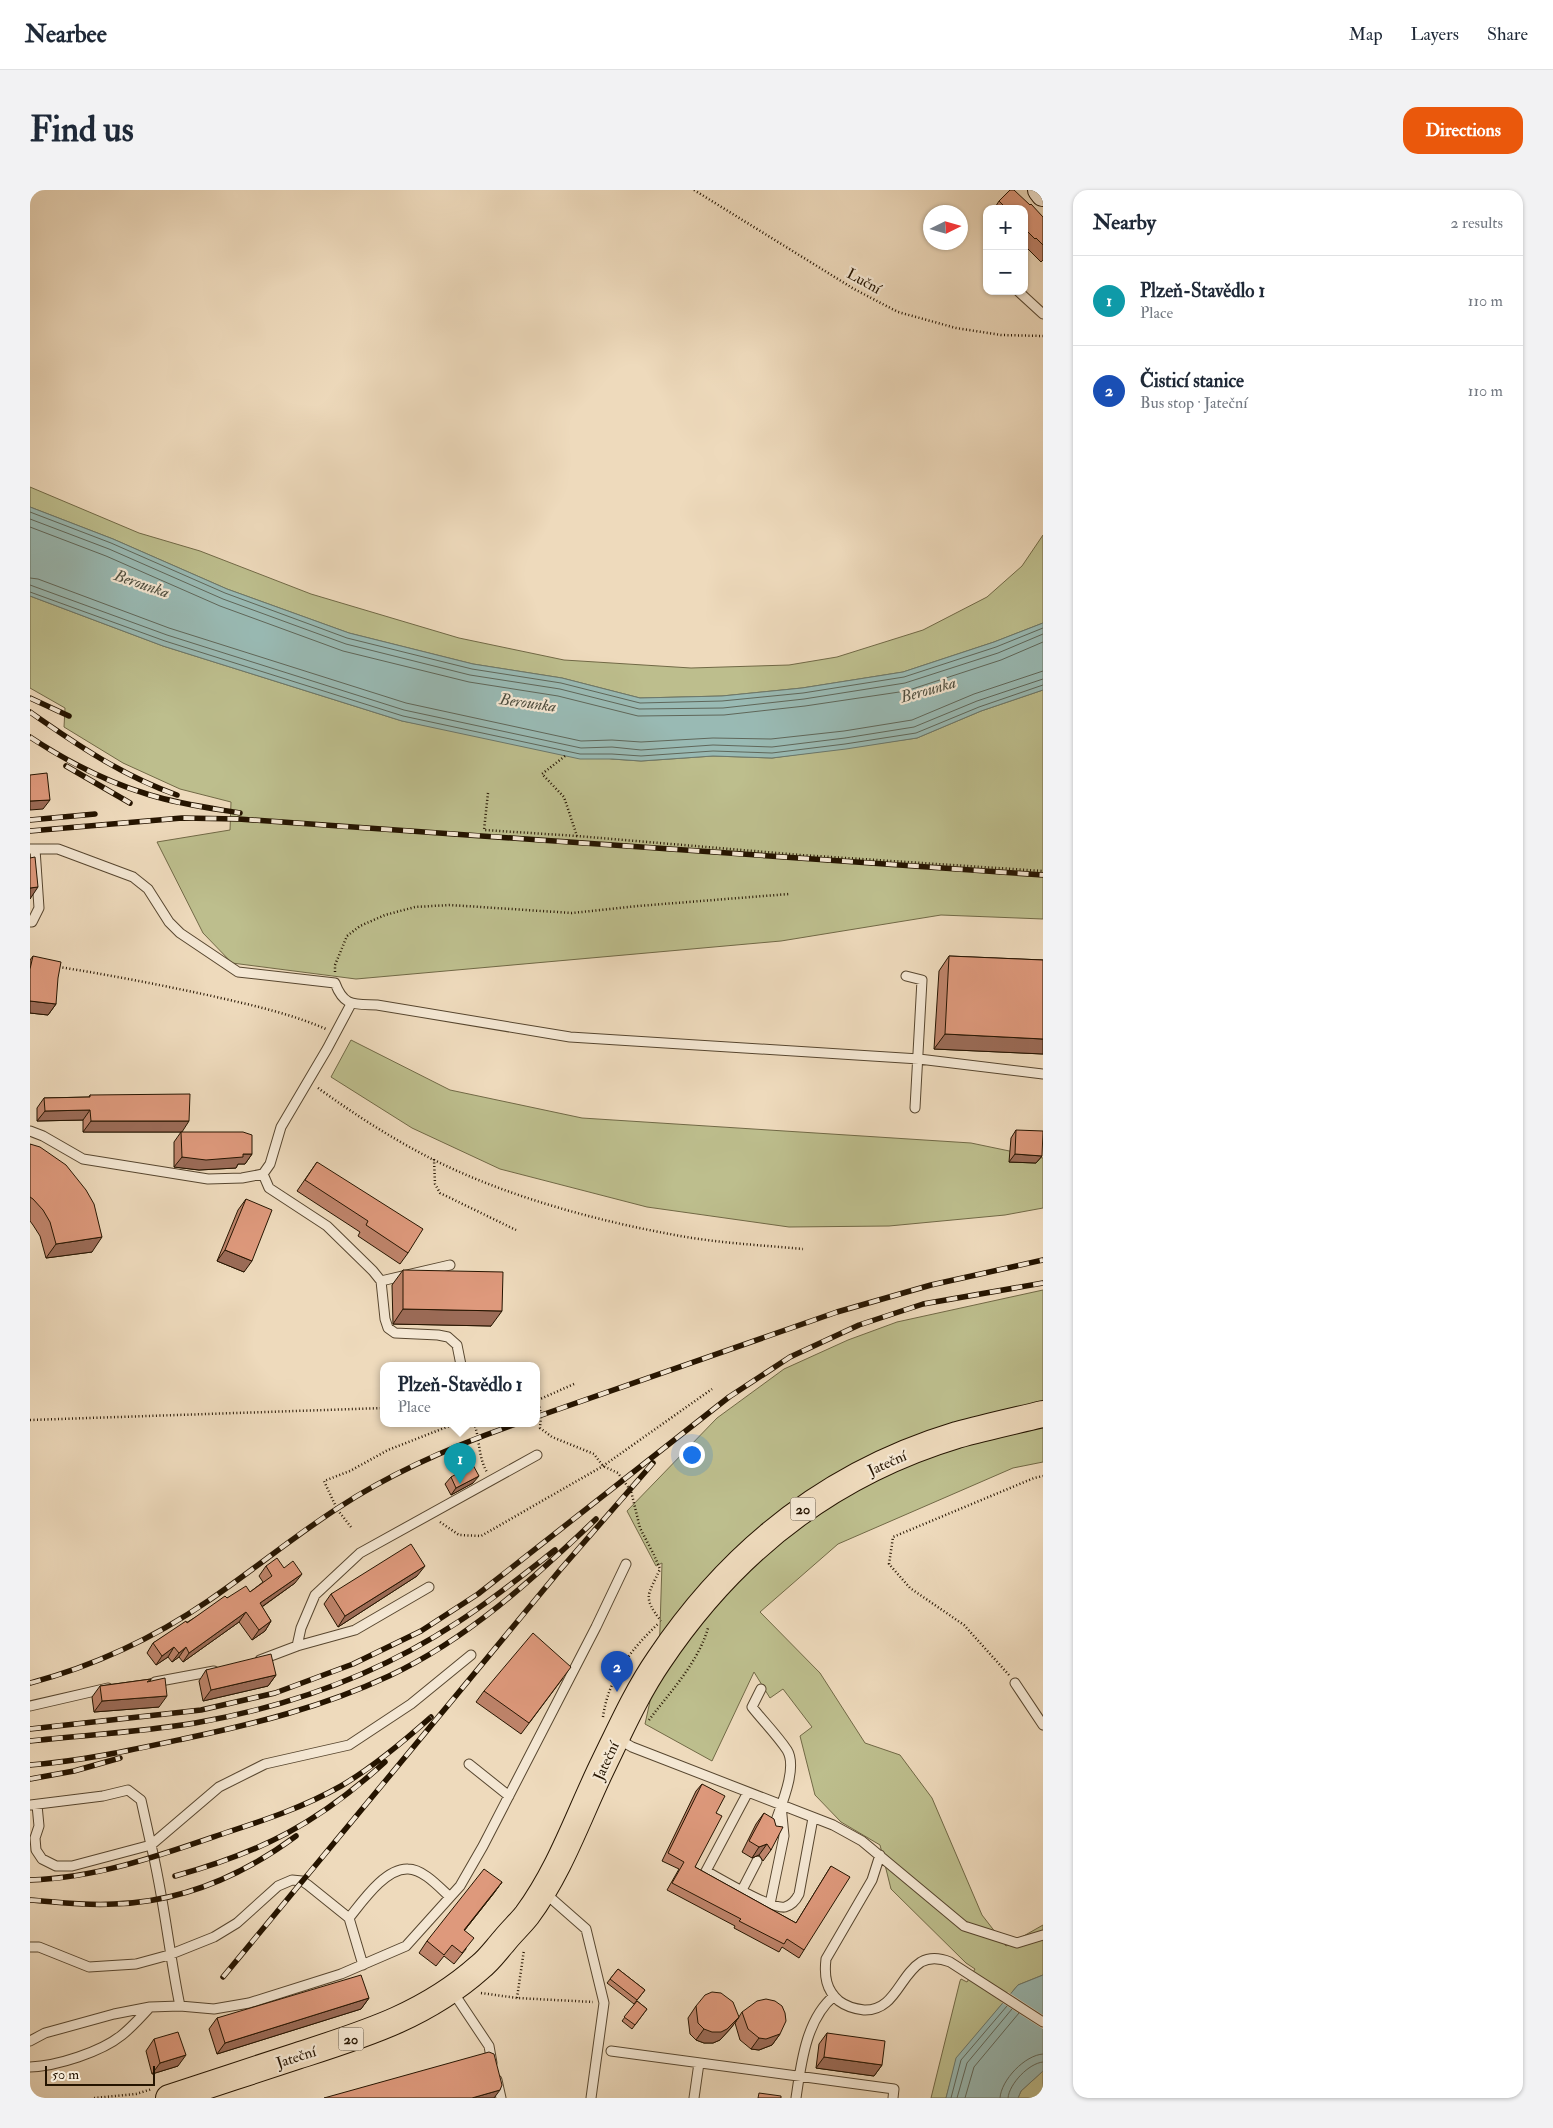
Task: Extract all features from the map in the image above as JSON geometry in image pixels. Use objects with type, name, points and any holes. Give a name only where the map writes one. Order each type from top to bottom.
[{"type":"main road","name":"Jateční","points":[[169,2098],[349,2040],[397,2022],[463,1991],[482,1966],[526,1916],[543,1891],[572,1837],[633,1703],[659,1660],[692,1614],[734,1566],[791,1518],[849,1481],[893,1460],[956,1436],[1043,1414]]},
{"type":"street","points":[[1040,190],[1043,194]]},
{"type":"lane","points":[[1022,295],[1043,314]]},
{"type":"lane","points":[[31,924],[39,908],[32,849],[58,849],[133,877],[148,889],[169,922],[180,932],[238,972],[335,983],[340,996],[351,1004],[377,1005],[570,1037],[918,1059],[1043,1074]]},
{"type":"lane","points":[[906,976],[922,980],[915,1108]]},
{"type":"lane","points":[[30,1131],[83,1159],[201,1178],[242,1178],[263,1174],[270,1164],[281,1127],[309,1081],[351,1004]]},
{"type":"lane","points":[[263,1174],[269,1188],[327,1226],[381,1281],[384,1296],[384,1319],[388,1328],[395,1333],[448,1337],[458,1345],[461,1362]]},
{"type":"lane","points":[[381,1281],[450,1265]]},
{"type":"lane","points":[[297,1646],[301,1628],[315,1595],[360,1553],[492,1482],[537,1455]]},
{"type":"lane","points":[[30,2041],[54,2031],[114,2014],[150,2007],[180,2006],[214,2009],[249,2003],[342,1974],[406,1946],[450,1897],[464,1878],[509,1796],[596,1627],[626,1564]]},
{"type":"lane","points":[[249,1662],[266,1658],[297,1646],[356,1630],[429,1587]]},
{"type":"lane","points":[[180,2006],[169,1955],[162,1897],[150,1845],[141,1800],[128,1790],[34,1805],[39,1826],[35,1838],[36,1850],[42,1859],[56,1866],[72,1866],[150,1845],[219,1787],[266,1764],[348,1746],[411,1704],[471,1655]]},
{"type":"lane","points":[[149,1682],[188,1677],[223,1669]]},
{"type":"lane","points":[[1015,1682],[1043,1725]]},
{"type":"lane","points":[[30,1706],[90,1691],[120,1687]]},
{"type":"lane","points":[[761,1688],[752,1707],[787,1750],[791,1759],[791,1772],[772,1833]]},
{"type":"lane","points":[[617,1736],[748,1792],[833,1825],[862,1841],[964,1926],[1017,1943],[1043,1935]]},
{"type":"lane","points":[[469,1764],[509,1796]]},
{"type":"lane","points":[[748,1792],[706,1871],[779,1908],[786,1907],[796,1900],[805,1871],[813,1818]]},
{"type":"lane","points":[[770,1904],[784,1836],[780,1805]]},
{"type":"lane","points":[[880,1855],[872,1880],[826,1960],[824,1972],[827,1985],[834,1996],[844,2004],[856,2009],[868,2010],[881,2006],[892,1998],[912,1969],[927,1959],[934,1958],[950,1962],[1043,2022]]},
{"type":"lane","points":[[742,1890],[757,1861]]},
{"type":"lane","points":[[349,1918],[374,1888],[393,1872],[408,1869],[426,1876],[450,1897]]},
{"type":"lane","points":[[30,1947],[39,1947],[88,1967],[136,1964],[169,1955],[214,1937],[237,1923],[278,1886],[292,1880],[302,1881],[308,1885],[349,1918],[363,1965]]},
{"type":"lane","points":[[543,1891],[586,1929],[604,2003],[592,2098]]},
{"type":"lane","points":[[463,1991],[488,2046],[501,2098]]},
{"type":"lane","points":[[796,2098],[799,2076],[810,2032],[824,2004],[834,1996]]},
{"type":"lane","points":[[30,2067],[42,2067],[91,2053],[120,2036],[150,2007]]},
{"type":"lane","points":[[611,2051],[894,2089],[893,2098]]},
{"type":"lane","points":[[694,2098],[699,2063]]},
{"type":"path","name":"Luční","points":[[694,190],[854,289],[898,312],[956,328],[1001,335],[1043,336]]},
{"type":"path","points":[[565,756],[542,774],[564,797],[577,836]]},
{"type":"path","points":[[488,793],[484,830],[800,855],[1043,871]]},
{"type":"path","points":[[335,983],[335,965],[347,936],[360,926],[385,915],[415,907],[450,905],[572,913],[789,894]]},
{"type":"path","points":[[53,966],[130,978],[258,1006],[304,1019],[336,1033]]},
{"type":"path","points":[[309,1081],[351,1112],[434,1160],[522,1196],[621,1223],[676,1235],[803,1249]]},
{"type":"path","points":[[434,1160],[435,1184],[440,1193],[516,1230]]},
{"type":"path","points":[[540,1398],[574,1384]]},
{"type":"path","points":[[430,1515],[459,1535],[481,1536],[603,1466],[712,1389]]},
{"type":"path","points":[[30,1420],[380,1408]]},
{"type":"path","points":[[540,1411],[540,1428],[552,1437],[594,1454],[603,1466],[618,1473],[632,1491],[640,1528],[660,1569],[649,1594],[649,1604],[661,1621],[639,1642],[609,1688],[617,1736],[646,1724],[694,1658],[704,1641],[709,1622]]},
{"type":"path","points":[[351,1527],[337,1509],[324,1481],[350,1471],[388,1450],[446,1427]]},
{"type":"path","points":[[475,1427],[479,1441],[481,1462],[492,1482]]},
{"type":"path","points":[[1015,1682],[964,1624],[910,1588],[889,1564],[893,1538],[1034,1478],[1043,1476]]},
{"type":"path","points":[[517,1998],[524,1948],[519,1953]]},
{"type":"path","points":[[463,1991],[480,1988]]},
{"type":"path","points":[[463,1991],[517,1998],[604,2003]]},
{"type":"green space","points":[[30,487],[139,533],[200,551],[311,594],[459,638],[564,660],[691,668],[789,665],[837,657],[923,630],[987,597],[1022,566],[1043,535],[1043,623],[994,642],[903,672],[802,688],[722,696],[640,698],[562,678],[473,664],[349,633],[227,589],[113,539],[30,507]]},
{"type":"green space","points":[[30,596],[163,646],[402,721],[612,759],[641,761],[713,756],[772,758],[917,738],[981,711],[1043,690],[1043,919],[941,915],[781,941],[356,979],[232,963],[203,933],[157,842],[230,830],[231,802],[180,789],[123,763],[64,727],[65,708],[30,688]]},
{"type":"green space","points":[[351,1040],[450,1090],[582,1118],[971,1143],[1043,1158],[1043,1208],[1005,1215],[889,1226],[789,1227],[647,1207],[500,1169],[412,1128],[331,1077]]},
{"type":"green space","points":[[1043,1290],[1043,1462],[1013,1468],[838,1544],[760,1612],[820,1673],[865,1743],[900,1755],[932,1798],[982,1915],[1006,1946],[1043,1925],[1043,1975],[1018,1985],[957,2058],[946,2098],[931,2098],[960,1981],[961,1979],[967,1982],[975,1969],[966,1963],[891,1889],[880,1845],[841,1822],[815,1795],[800,1736],[812,1727],[783,1689],[770,1698],[754,1672],[712,1761],[645,1724],[659,1660],[662,1563],[656,1566],[627,1511],[717,1418],[784,1369],[848,1340],[897,1322]]},
{"type":"green space","points":[[1043,2071],[1043,2098],[1018,2098],[1021,2091]]},
{"type":"water","name":"Berounka","points":[[30,507],[113,539],[227,589],[349,633],[473,664],[562,678],[640,698],[722,696],[802,688],[903,672],[994,642],[1043,623],[1043,690],[981,711],[917,738],[846,749],[772,758],[713,756],[641,761],[580,759],[402,721],[163,646],[30,596]]},
{"type":"water","points":[[1043,1975],[1043,2071],[1021,2091],[1018,2098],[946,2098],[956,2058],[1018,1985]]},
{"type":"pier","points":[[1008,1992],[1043,2015],[1043,2029],[1001,2002]]},
{"type":"building","points":[[1010,190],[1014,190],[1031,204],[1043,217],[1043,245],[1028,232],[1028,205],[1003,205],[999,201]]},
{"type":"building","points":[[47,773],[50,800],[30,801],[30,775]]},
{"type":"building","points":[[35,857],[38,887],[30,888],[30,858]]},
{"type":"building","points":[[33,956],[61,962],[56,1004],[30,1001],[30,969]]},
{"type":"building","points":[[949,956],[1043,960],[1043,1039],[945,1034]]},
{"type":"building","points":[[190,1094],[189,1121],[91,1121],[90,1110],[45,1111],[44,1098],[90,1097],[90,1095]]},
{"type":"building","points":[[1016,1130],[1043,1131],[1042,1156],[1015,1154]]},
{"type":"building","points":[[181,1132],[243,1132],[252,1135],[252,1154],[243,1154],[243,1157],[206,1160],[182,1157]]},
{"type":"building","points":[[30,1144],[40,1147],[66,1165],[86,1190],[94,1204],[102,1237],[56,1244],[50,1222],[43,1210],[30,1197]]},
{"type":"building","points":[[317,1162],[423,1229],[408,1253],[366,1225],[368,1221],[305,1180]]},
{"type":"building","points":[[246,1199],[272,1210],[252,1261],[225,1250]]},
{"type":"building","points":[[403,1270],[503,1272],[502,1311],[403,1309]]},
{"type":"building","points":[[473,1465],[479,1476],[456,1488],[451,1477]]},
{"type":"building","points":[[411,1544],[425,1566],[345,1616],[331,1594]]},
{"type":"building","points":[[277,1558],[284,1568],[293,1561],[302,1574],[260,1603],[271,1621],[259,1630],[246,1612],[189,1653],[186,1647],[179,1653],[174,1647],[162,1656],[153,1643],[186,1621],[187,1623],[225,1596],[227,1598],[246,1586],[250,1592],[272,1576],[266,1566]]},
{"type":"building","points":[[533,1633],[571,1667],[529,1723],[484,1691]]},
{"type":"building","points":[[271,1654],[276,1675],[211,1690],[206,1670]]},
{"type":"building","points":[[165,1678],[167,1696],[102,1701],[100,1686],[151,1679],[147,1682]]},
{"type":"building","points":[[702,1784],[725,1796],[716,1813],[722,1816],[695,1867],[796,1923],[831,1866],[850,1877],[804,1950],[787,1939],[784,1944],[672,1883],[684,1862],[668,1853]]},
{"type":"building","points":[[764,1813],[774,1819],[776,1826],[783,1827],[771,1850],[767,1844],[759,1847],[749,1841]]},
{"type":"building","points":[[484,1869],[502,1882],[464,1930],[474,1938],[462,1953],[452,1945],[444,1955],[427,1941]]},
{"type":"building","points":[[618,1969],[645,1990],[637,2000],[610,1979]]},
{"type":"building","points":[[361,1975],[369,1998],[225,2043],[217,2018]]},
{"type":"building","points":[[712,1992],[721,1993],[733,2002],[739,2017],[727,2029],[721,2032],[712,2032],[704,2029],[698,2023],[696,2006],[705,1995]]},
{"type":"building","points":[[766,1999],[775,2001],[782,2006],[786,2021],[780,2034],[766,2039],[759,2038],[748,2029],[742,2012],[757,2001]]},
{"type":"building","points":[[637,2001],[647,2009],[635,2025],[624,2017]]},
{"type":"building","points":[[178,2032],[186,2055],[160,2063],[154,2039]]},
{"type":"building","points":[[827,2033],[885,2041],[882,2065],[824,2057]]},
{"type":"building","points":[[489,2052],[494,2054],[502,2085],[500,2090],[472,2098],[324,2098]]},
{"type":"building","points":[[759,2093],[781,2096],[781,2098],[758,2098]]},
{"type":"railway","points":[[30,698],[69,716]]},
{"type":"railway","points":[[30,712],[83,748],[119,769],[177,795]]},
{"type":"railway","points":[[30,737],[88,770],[134,790],[195,806],[240,813]]},
{"type":"railway","points":[[66,766],[130,803]]},
{"type":"railway","points":[[30,820],[95,814]]},
{"type":"railway","points":[[30,831],[182,818],[238,819],[1043,875]]},
{"type":"railway","points":[[540,1416],[837,1312],[931,1285],[1043,1260]]},
{"type":"railway","points":[[30,1729],[201,1710],[275,1693],[353,1664],[421,1631],[478,1594],[729,1397],[790,1357],[859,1325],[923,1304],[1043,1283]]},
{"type":"railway","points":[[30,1683],[77,1668],[145,1639],[208,1601],[338,1508],[381,1482],[472,1440],[508,1427]]},
{"type":"railway","points":[[223,1977],[560,1570],[653,1463]]},
{"type":"railway","points":[[30,1765],[107,1755],[236,1727],[314,1706],[364,1687],[418,1661],[473,1626],[524,1585],[596,1519]]},
{"type":"railway","points":[[30,1741],[195,1723],[264,1708],[332,1686],[365,1673],[428,1641],[483,1605],[555,1550]]},
{"type":"railway","points":[[30,1880],[80,1875],[129,1864],[299,1807],[327,1794],[365,1771],[431,1717]]},
{"type":"railway","points":[[30,1779],[74,1771],[120,1758]]},
{"type":"railway","points":[[175,1876],[235,1857],[288,1833],[336,1802],[385,1762]]},
{"type":"railway","points":[[30,1900],[104,1904],[139,1902],[163,1898],[187,1892],[232,1875],[296,1836]]},
{"type":"place","name":"Plzeň-Stavědlo 1","points":[[460,1484]]},
{"type":"place","name":"Čisticí stanice","points":[[617,1692]]}]
